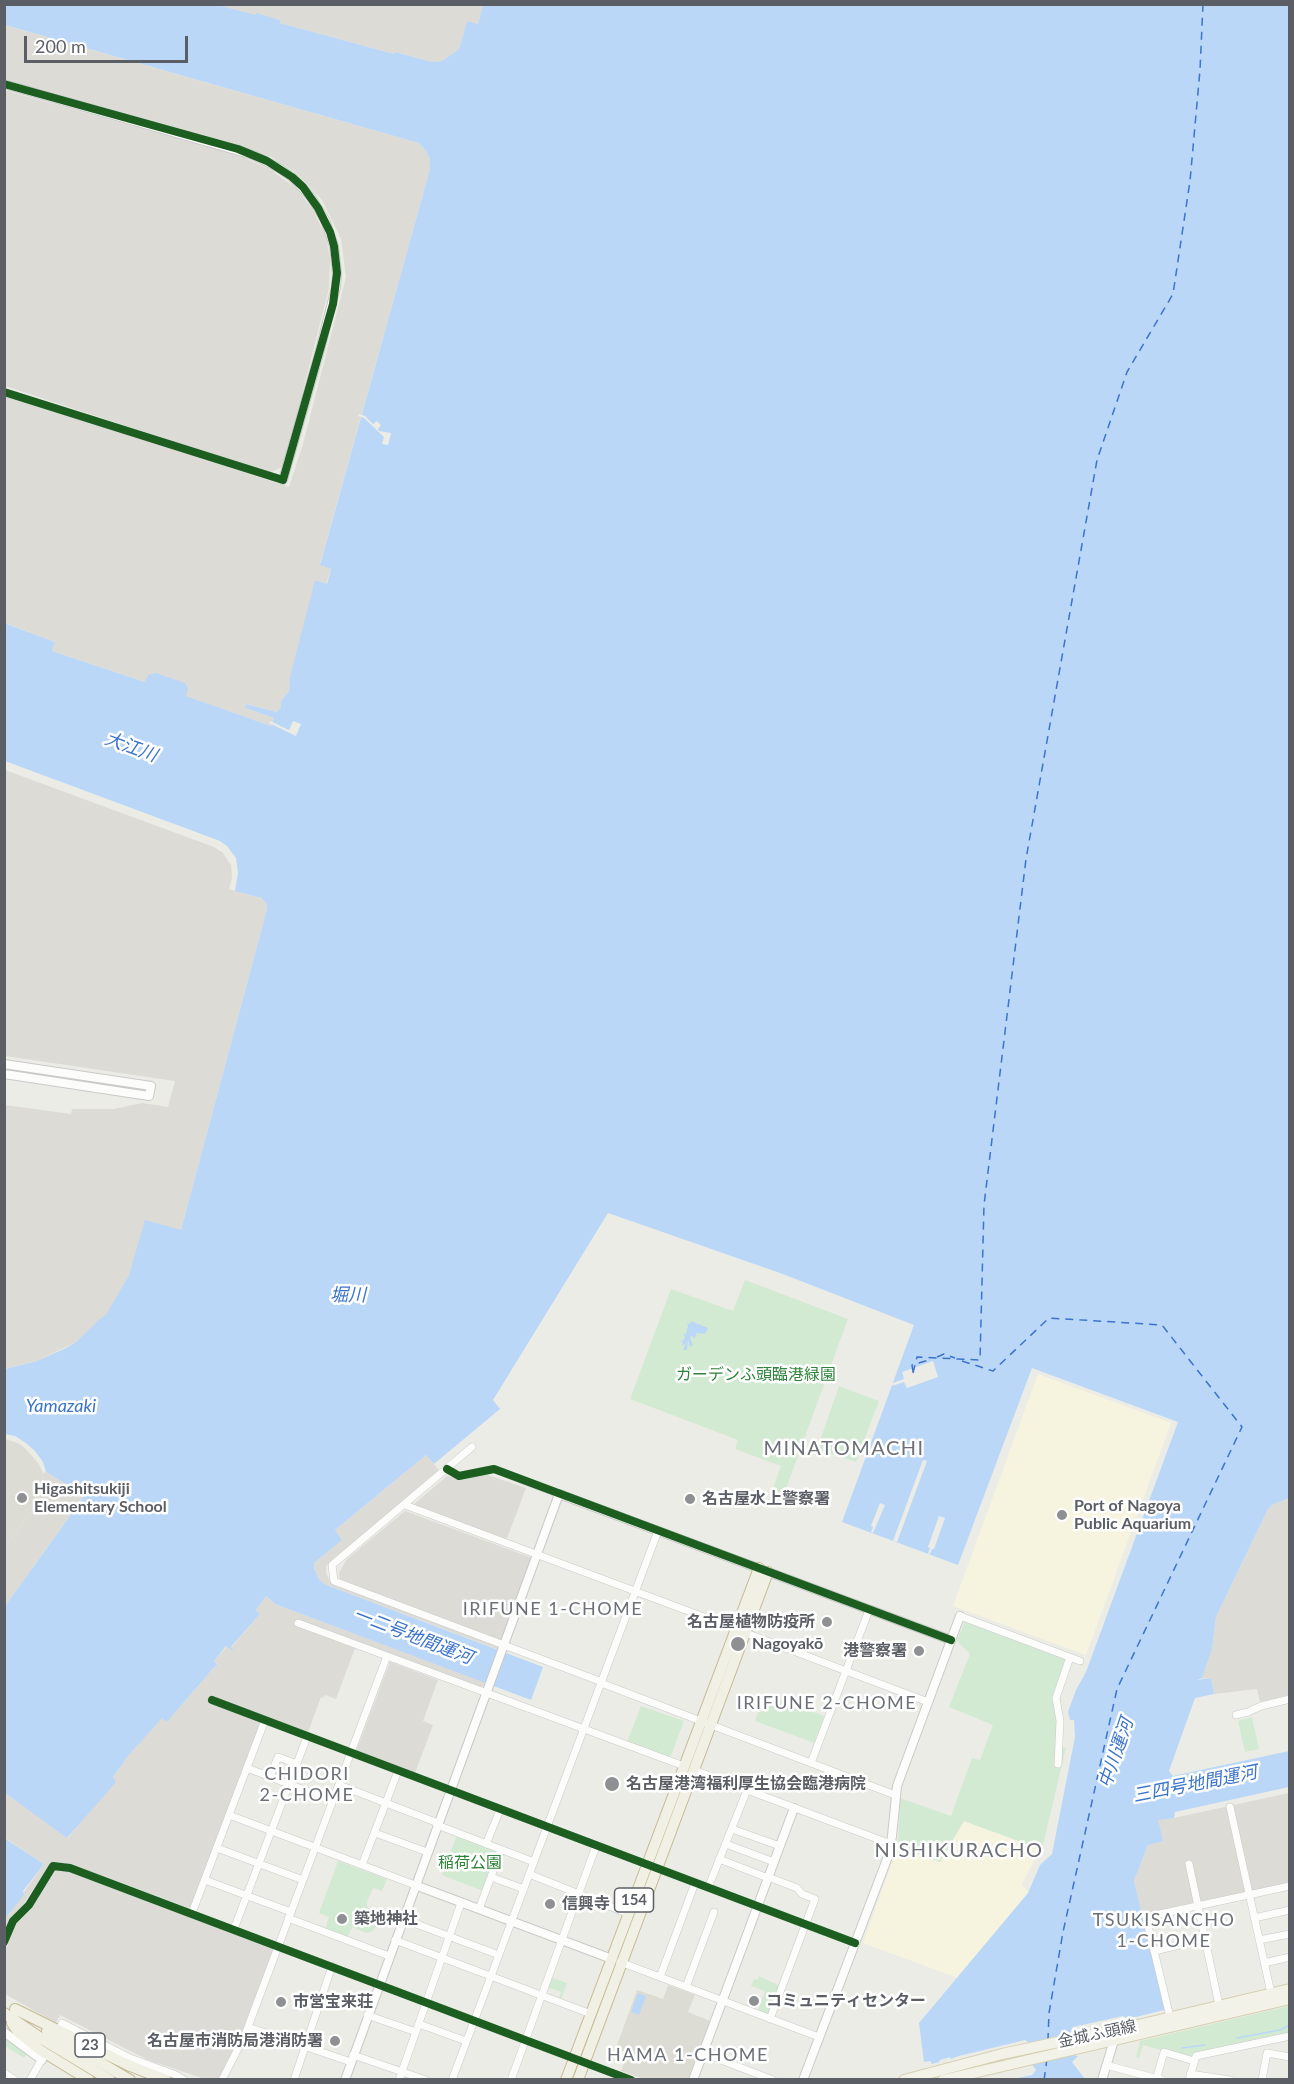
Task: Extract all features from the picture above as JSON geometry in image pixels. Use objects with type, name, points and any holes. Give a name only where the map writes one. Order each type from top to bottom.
[{"type":"highway","name":"154","points":[[566,2079],[579,2060],[763,1570]]},
{"type":"highway","name":"154","points":[[578,2079],[579,2060],[591,2014],[616,1961],[629,1914],[652,1867]]},
{"type":"highway","name":"23","points":[[4,2002],[18,2032],[40,2050],[89,2079]]},
{"type":"highway","name":"23","points":[[9,2012],[42,2039],[110,2079]]},
{"type":"highway","name":"23","points":[[9,2012],[130,2079]]},
{"type":"highway","name":"23","points":[[9,2012],[128,2065],[166,2079]]},
{"type":"main road","name":"金城ふ頭線","points":[[1115,2035],[1170,2017],[1290,1989]]},
{"type":"main road","name":"金城ふ頭線","points":[[943,2079],[1003,2060],[1290,1999]]},
{"type":"main road","name":"金城ふ頭線","points":[[904,2079],[974,2071]]},
{"type":"street","points":[[4,84],[254,154],[279,168],[292,177],[315,202],[325,220],[334,246],[337,273],[336,287],[319,354],[283,480],[4,392]]},
{"type":"street","points":[[4,1064],[151,1086],[149,1096],[4,1074]]},
{"type":"street","points":[[472,1447],[405,1506],[332,1565],[334,1581],[895,1795]]},
{"type":"street","points":[[447,1469],[459,1476],[494,1469],[951,1640]]},
{"type":"street","points":[[345,2079],[559,1494]]},
{"type":"street","points":[[405,1506],[928,1702]]},
{"type":"street","points":[[452,2079],[658,1531]]},
{"type":"street","points":[[811,1763],[869,1610]]},
{"type":"street","points":[[803,2079],[891,1844],[895,1795],[960,1616],[1080,1661]]},
{"type":"street","points":[[298,1623],[488,1691],[891,1844]]},
{"type":"street","points":[[222,2079],[248,2027],[387,1656]]},
{"type":"street","points":[[1058,1764],[1060,1722],[1056,1698],[1070,1657]]},
{"type":"street","points":[[212,1700],[855,1943]]},
{"type":"street","points":[[1236,1715],[1261,1706],[1290,1700]]},
{"type":"street","points":[[192,1913],[265,1720]]},
{"type":"street","points":[[234,1929],[307,1737]]},
{"type":"street","points":[[270,1777],[278,1757],[297,1764]]},
{"type":"street","points":[[247,1768],[333,1801]]},
{"type":"street","points":[[362,1865],[398,1771]]},
{"type":"street","points":[[339,1785],[534,1862]]},
{"type":"street","points":[[708,1888],[747,1790]]},
{"type":"street","points":[[1230,1807],[1270,1993]]},
{"type":"street","points":[[693,2079],[794,1808]]},
{"type":"street","points":[[486,1844],[500,1810]]},
{"type":"street","points":[[230,1815],[819,2037]]},
{"type":"street","points":[[732,1829],[780,1846]]},
{"type":"street","points":[[375,1833],[427,1852]]},
{"type":"street","points":[[726,1844],[774,1862]]},
{"type":"street","points":[[511,2079],[596,1846]]},
{"type":"street","points":[[217,1848],[303,1880]]},
{"type":"street","points":[[479,1909],[501,1850]]},
{"type":"street","points":[[719,1859],[797,1888],[802,1894],[815,1899],[770,2019]]},
{"type":"street","points":[[1189,1864],[1219,2005]]},
{"type":"street","points":[[4,1942],[13,1921],[29,1905],[53,1866],[70,1868],[631,2079]]},
{"type":"street","points":[[529,1874],[629,1914]]},
{"type":"street","points":[[491,1877],[524,1889]]},
{"type":"street","points":[[205,1880],[389,1956]]},
{"type":"street","points":[[660,1977],[695,1883]]},
{"type":"street","points":[[1170,2017],[1146,1917],[1290,1886]]},
{"type":"street","points":[[401,2076],[461,1903]]},
{"type":"street","points":[[1254,1918],[1290,1910]]},
{"type":"street","points":[[686,1987],[714,1912]]},
{"type":"street","points":[[403,1919],[499,1955]]},
{"type":"street","points":[[1259,1940],[1290,1934]]},
{"type":"street","points":[[1154,1951],[1205,1939]]},
{"type":"street","points":[[395,1940],[591,2014]]},
{"type":"street","points":[[1264,1963],[1290,1957]]},
{"type":"street","points":[[294,2079],[332,1966]]},
{"type":"street","points":[[367,2015],[416,2032]]},
{"type":"street","points":[[61,2026],[62,2024],[130,2058],[184,2079]]},
{"type":"street","points":[[419,2024],[466,2041]]},
{"type":"street","points":[[248,2027],[305,2046],[352,2058],[401,2076],[426,2079]]},
{"type":"street","points":[[4,2032],[42,2058],[30,2079]]},
{"type":"street","points":[[1102,2079],[1115,2035]]},
{"type":"street","points":[[1230,2079],[1190,2077],[1196,2056],[1290,2036]]},
{"type":"street","points":[[1262,2079],[1267,2053],[1264,2041]]},
{"type":"street","points":[[1106,2065],[1158,2079],[1164,2052],[1194,2061]]},
{"type":"street","points":[[703,2053],[773,2079]]},
{"type":"street","points":[[1267,2053],[1290,2056]]},
{"type":"street","points":[[4,2073],[15,2079]]},
{"type":"shaded area","points":[[218,5],[483,5],[478,24],[467,21],[459,49],[442,61],[432,62],[395,52],[394,54],[280,23],[280,20]]},
{"type":"shaded area","points":[[4,25],[419,143],[430,159],[430,169],[320,564],[331,569],[326,584],[316,580],[289,691],[281,701],[281,707],[277,712],[246,704],[245,708],[274,718],[271,726],[185,696],[148,675],[145,682],[52,651],[55,642],[5,623],[5,394],[289,487],[303,444],[346,277],[341,239],[322,200],[295,172],[271,157],[5,79]]},
{"type":"shaded area","points":[[4,90],[240,156],[271,170],[297,189],[313,210],[326,237],[330,259],[329,288],[284,466],[269,473],[5,386]]},
{"type":"shaded area","points":[[5,770],[214,847],[223,853],[231,865],[232,878],[229,889],[260,898],[266,903],[267,909],[181,1230],[135,1260],[106,1315],[76,1342],[37,1361],[5,1369],[5,1105],[71,1114],[72,1109],[114,1109],[142,1103],[168,1107],[175,1081],[5,1056]]},
{"type":"shaded area","name":"Port of Nagoya Public Aquarium","points":[[1038,1374],[1171,1423],[1086,1655],[953,1606]]},
{"type":"shaded area","name":"Higashitsukiji Elementary School","points":[[5,1439],[25,1448],[39,1464],[43,1473],[42,1491],[37,1505],[5,1546]]},
{"type":"shaded area","points":[[426,1455],[439,1470],[326,1566],[326,1573],[330,1581],[498,1645],[497,1649],[324,1584],[314,1567],[314,1563],[342,1540],[335,1530]]},
{"type":"shaded area","points":[[46,1472],[84,1496],[5,1606],[5,1546],[37,1505],[42,1491],[43,1473]]},
{"type":"shaded area","points":[[485,1474],[526,1488],[506,1541],[413,1505],[447,1476],[462,1480]]},
{"type":"shaded area","points":[[1289,1498],[1289,1695],[1260,1702],[1257,1689],[1214,1694],[1211,1678],[1197,1679],[1202,1678],[1212,1649],[1216,1617],[1268,1509]]},
{"type":"shaded area","points":[[405,1511],[532,1558],[501,1640],[340,1581],[339,1573],[347,1559]]},
{"type":"shaded area","points":[[266,1596],[275,1604],[485,1682],[479,1687],[299,1620],[297,1626],[355,1648],[336,1699],[325,1695],[321,1697],[308,1732],[212,1697],[210,1703],[262,1723],[192,1909],[73,1865],[57,1862],[48,1867],[23,1905],[10,1919],[5,1934],[5,1915],[6,1917],[44,1864],[5,1838],[5,1793],[68,1838],[114,1780],[113,1777],[128,1756],[162,1717],[167,1722],[216,1665],[221,1668],[214,1661],[227,1646],[235,1651],[231,1648],[260,1614],[256,1610]]},
{"type":"shaded area","points":[[390,1662],[438,1680],[423,1721],[433,1725],[415,1773],[358,1752],[357,1749]]},
{"type":"shaded area","points":[[1289,1793],[1289,1883],[1142,1914],[1134,1881],[1158,1819],[1174,1818]]},
{"type":"shaded area","points":[[964,1821],[1040,1849],[1022,1884],[1029,1893],[958,1978],[863,1943],[898,1846],[940,1862]]},
{"type":"shaded area","points":[[56,1870],[71,1872],[272,1948],[241,2034],[218,2079],[205,2079],[148,2060],[60,2015],[56,2023],[5,1994],[5,1950],[17,1923],[30,1910]]},
{"type":"shaded area","points":[[668,1985],[695,1995],[688,2012],[710,2021],[688,2079],[643,2079],[621,2071],[628,2053],[616,2048],[637,1990],[663,1999]]},
{"type":"green space","name":"ガーデンふ頭臨港緑園","points":[[745,1280],[848,1319],[780,1505],[769,1500],[781,1466],[735,1449],[738,1440],[630,1399],[671,1289],[733,1311]]},
{"type":"green space","points":[[839,1386],[879,1401],[856,1462],[817,1449]]},
{"type":"green space","points":[[965,1620],[1066,1658],[1053,1696],[1060,1746],[1066,1748],[1043,1845],[1040,1849],[964,1821],[940,1862],[898,1846],[900,1798],[951,1816],[972,1758],[980,1760],[993,1725],[949,1707],[970,1654],[957,1641]]},
{"type":"green space","points":[[765,1694],[824,1716],[814,1743],[755,1721]]},
{"type":"green space","points":[[641,1706],[684,1721],[670,1758],[627,1742]]},
{"type":"green space","points":[[1252,1717],[1259,1749],[1245,1752],[1238,1721]]},
{"type":"green space","name":"稲荷公園","points":[[457,1835],[498,1851],[483,1891],[442,1875]]},
{"type":"green space","points":[[338,1861],[387,1879],[382,1891],[373,1888],[367,1902],[367,1906],[379,1921],[373,1931],[366,1933],[352,1927],[347,1939],[325,1930],[329,1917],[319,1913]]},
{"type":"green space","points":[[759,1976],[780,1986],[769,2015],[758,2010],[765,1991],[751,1986],[754,1979],[757,1980]]},
{"type":"green space","points":[[550,1977],[567,1983],[561,1999],[559,1998],[561,1992],[546,1987]]},
{"type":"green space","points":[[1289,2006],[1289,2033],[1194,2053],[1192,2059],[1143,2045],[1139,2058],[1136,2057],[1140,2041]]},
{"type":"green space","points":[[6,2037],[27,2054],[24,2058],[5,2046]]},
{"type":"water","points":[[5,5],[218,5],[255,15],[256,13],[280,20],[280,23],[394,54],[395,52],[432,62],[442,61],[459,49],[467,21],[478,24],[483,5],[1289,5],[1289,1498],[1268,1509],[1216,1617],[1212,1649],[1202,1678],[1197,1680],[1211,1678],[1214,1694],[1195,1698],[1169,1771],[1173,1776],[1289,1751],[1289,1787],[1175,1812],[1174,1818],[1158,1820],[1163,1841],[1148,1845],[1134,1881],[1165,2008],[1128,2019],[1123,2016],[1073,2027],[1070,2033],[1076,2056],[1078,2056],[1072,2062],[1085,2079],[1013,2079],[1032,2075],[1036,2070],[1033,2066],[1029,2043],[1025,2040],[951,2059],[950,2057],[932,2064],[930,2061],[924,2062],[919,2023],[1028,1893],[1040,1865],[1052,1854],[1075,1737],[1074,1720],[1070,1720],[1068,1712],[1086,1672],[1178,1422],[1032,1368],[958,1565],[842,1522],[914,1325],[780,1273],[608,1213],[493,1400],[500,1409],[434,1464],[426,1455],[335,1530],[342,1540],[314,1563],[319,1579],[324,1584],[543,1667],[531,1700],[275,1604],[266,1596],[256,1610],[260,1614],[231,1647],[235,1652],[226,1646],[214,1661],[221,1669],[216,1665],[167,1722],[162,1718],[128,1756],[113,1777],[116,1782],[67,1838],[5,1793],[5,1606],[85,1495],[46,1472],[43,1462],[26,1443],[15,1436],[5,1434],[5,1369],[37,1361],[66,1348],[106,1315],[129,1275],[145,1220],[181,1230],[267,909],[266,903],[261,898],[235,891],[238,873],[236,858],[220,841],[5,761],[4,623],[55,642],[52,651],[145,682],[148,675],[156,673],[185,683],[188,688],[186,696],[271,726],[274,718],[245,708],[246,704],[277,712],[281,707],[281,701],[289,691],[289,681],[315,580],[327,584],[331,569],[320,565],[430,169],[430,159],[419,143],[5,25]]},
{"type":"water","points":[[691,1321],[708,1328],[705,1334],[695,1333],[697,1335],[695,1339],[690,1337],[693,1346],[691,1345],[690,1348],[688,1339],[687,1350],[683,1350],[686,1343],[682,1346],[683,1342],[680,1341],[684,1340],[683,1334],[686,1334],[687,1323],[690,1324]]},
{"type":"water","points":[[4,1838],[44,1864],[23,1891],[24,1895],[6,1917],[4,1915]]},
{"type":"water","points":[[638,1993],[646,1996],[639,2015],[631,2012]]},
{"type":"pier","points":[[359,414],[365,416],[373,424],[377,421],[381,425],[379,431],[391,433],[388,445],[382,444],[384,437],[364,418],[358,416]]},
{"type":"pier","points":[[270,721],[289,730],[293,721],[301,724],[296,736],[269,723]]},
{"type":"pier","points":[[933,1361],[938,1377],[907,1388],[904,1382],[892,1386],[893,1383],[904,1379],[902,1372]]},
{"type":"pier","points":[[923,1460],[927,1461],[897,1542],[893,1541]]},
{"type":"pier","points":[[880,1503],[885,1505],[873,1533],[871,1526]]},
{"type":"pier","points":[[939,1516],[945,1518],[934,1549],[928,1554],[930,1548],[928,1547]]},
{"type":"waterway","points":[[1237,2038],[1280,2030],[1290,2025]]},
{"type":"waterway","points":[[1182,2048],[1205,2045]]},
{"type":"ferry route","points":[[913,1373],[917,1357],[980,1360],[984,1205],[1026,859],[1097,460],[1127,372],[1173,294],[1190,181],[1200,70],[1203,4]]},
{"type":"ferry route","points":[[962,1361],[993,1371],[1049,1318],[1162,1325],[1242,1427],[1117,1689],[1063,1932],[1049,2013],[1048,2039]]},
{"type":"ferry route","points":[[937,1357],[944,1354],[955,1358]]},
{"type":"ferry route","points":[[913,1372],[912,1365],[932,1359]]},
{"type":"ferry route","points":[[1044,2080],[1047,2059]]},
{"type":"cycle path","points":[[4,84],[238,149],[267,161],[303,187],[318,208],[330,232],[337,273],[333,304],[283,480],[4,392]]},
{"type":"cycle path","points":[[447,1469],[459,1476],[494,1469],[951,1640]]},
{"type":"cycle path","points":[[212,1700],[855,1943]]},
{"type":"cycle path","points":[[4,1942],[13,1921],[29,1905],[53,1866],[70,1868],[631,2080]]},
{"type":"place","name":"Higashitsukiji Elementary School","points":[[22,1498]]},
{"type":"place","name":"名古屋水上警察署","points":[[690,1499]]},
{"type":"place","name":"Port of Nagoya Public Aquarium","points":[[1062,1515]]},
{"type":"place","name":"名古屋植物防疫所","points":[[827,1622]]},
{"type":"place","name":"Nagoyakō","points":[[738,1644]]},
{"type":"place","name":"港警察署","points":[[919,1651]]},
{"type":"place","name":"名古屋港湾福利厚生協会臨港病院","points":[[612,1784]]},
{"type":"place","name":"信興寺","points":[[550,1904]]},
{"type":"place","name":"築地神社","points":[[342,1919]]},
{"type":"place","name":"コミュニティセンター","points":[[754,2001]]},
{"type":"place","name":"市営宝来荘","points":[[281,2002]]},
{"type":"place","name":"名古屋市消防局港消防署","points":[[335,2041]]},
{"type":"district","name":"MINATOMACHI","points":[[844,1449]]},
{"type":"district","name":"IRIFUNE 1-CHOME","points":[[553,1609]]},
{"type":"district","name":"IRIFUNE 2-CHOME","points":[[827,1703]]},
{"type":"district","name":"CHIDORI 2-CHOME","points":[[307,1784]]},
{"type":"district","name":"NISHIKURACHO","points":[[959,1851]]},
{"type":"district","name":"TSUKISANCHO 1-CHOME","points":[[1164,1930]]},
{"type":"district","name":"HAMA 1-CHOME","points":[[688,2055]]},
{"type":"water label","name":"大江川","points":[[131,747]]},
{"type":"water label","name":"堀川","points":[[348,1295]]},
{"type":"water label","name":"Yamazaki","points":[[61,1406]]},
{"type":"water label","name":"一二号地間運河","points":[[413,1636]]},
{"type":"water label","name":"中川運河","points":[[1116,1753]]},
{"type":"water label","name":"三四号地間運河","points":[[1195,1784]]}]
